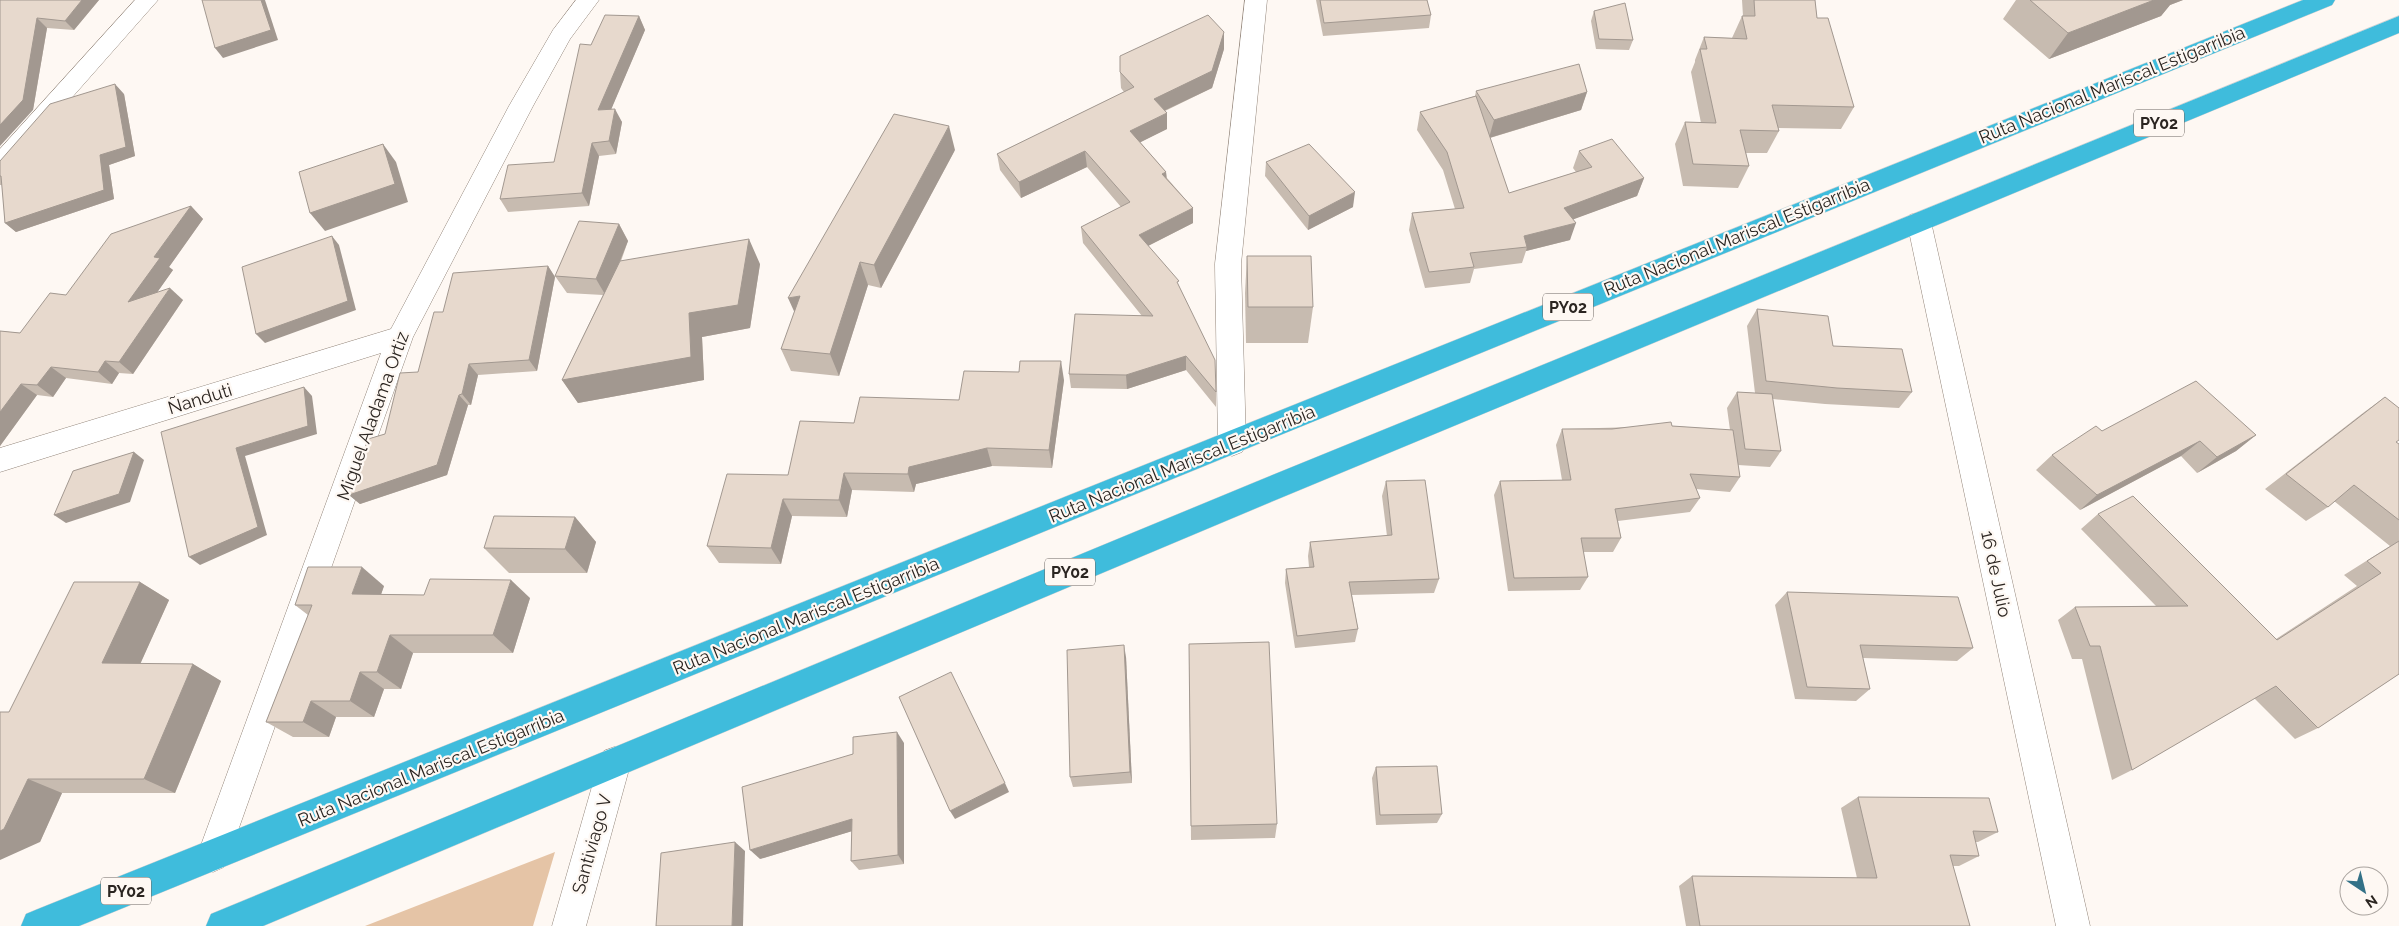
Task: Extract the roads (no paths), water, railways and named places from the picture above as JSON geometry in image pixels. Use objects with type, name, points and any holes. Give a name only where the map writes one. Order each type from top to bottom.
[{"type":"highway","name":"Ruta Nacional Mariscal Estigarribia","points":[[38,926],[1232,444],[1991,133],[2324,0]]},
{"type":"highway","name":"PY02","points":[[223,926],[2399,24]]},
{"type":"street","points":[[0,164],[147,0]]},
{"type":"street","name":"Miguel Aladama Ortiz","points":[[213,856],[400,338],[521,106],[561,36],[588,0]]},
{"type":"street","points":[[1232,444],[1228,264],[1256,0]]},
{"type":"street","name":"16 de Julio","points":[[1919,222],[2073,926]]},
{"type":"street","name":"Ñanduti","points":[[0,460],[400,338]]},
{"type":"street","name":"Santiviago V","points":[[569,926],[615,762]]}]
